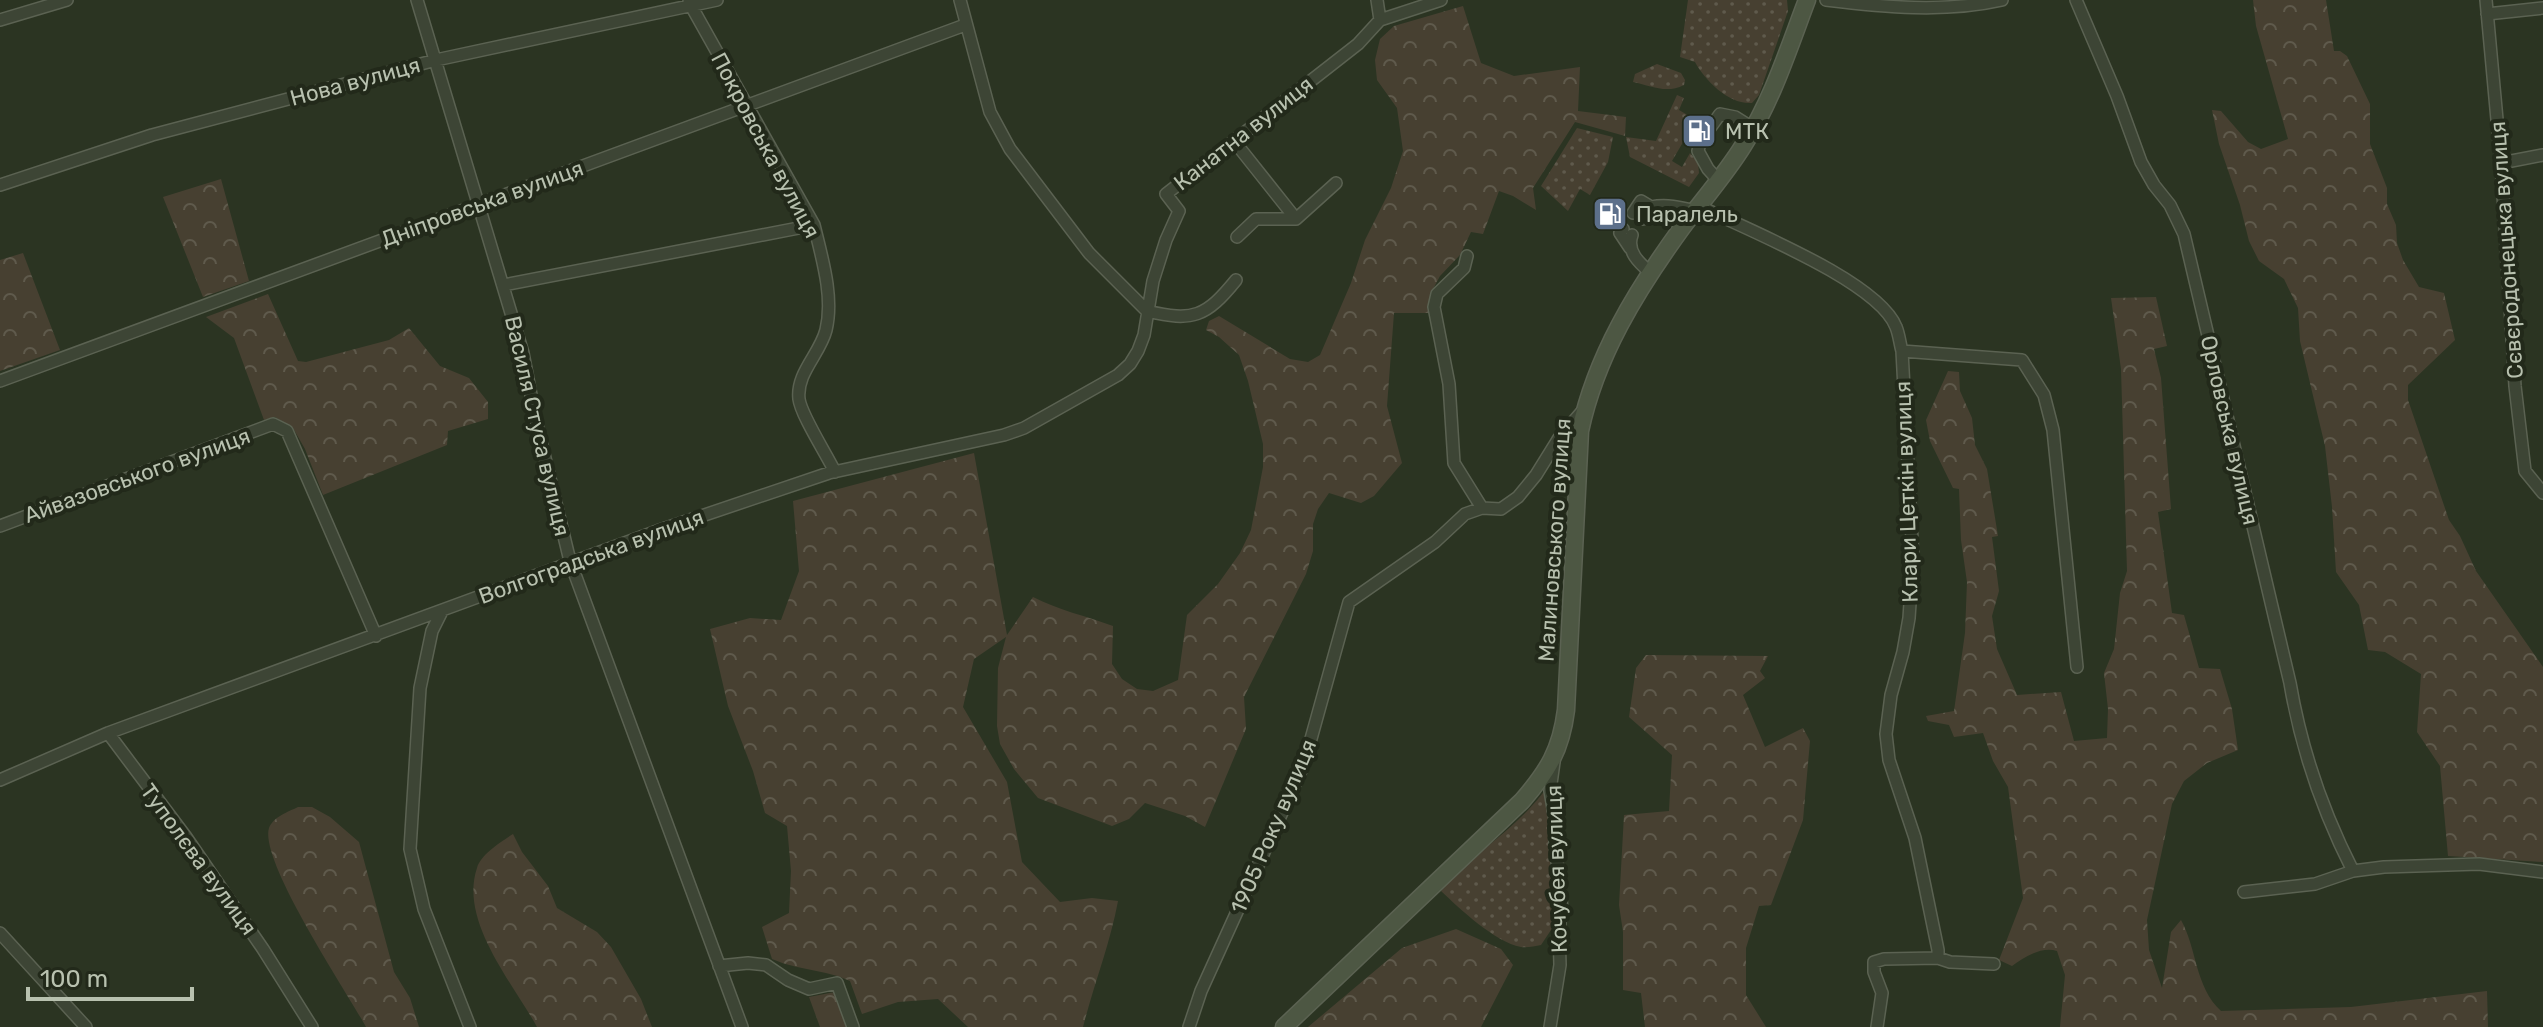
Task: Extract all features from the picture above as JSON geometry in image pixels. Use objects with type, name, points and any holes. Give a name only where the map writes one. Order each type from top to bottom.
[{"type":"main road","name":"Малиновського вулиця","points":[[1284,1027],[1522,801],[1554,758],[1563,735],[1566,710],[1580,431],[1585,407],[1609,345],[1651,273],[1754,129],[1771,96],[1807,0]]},
{"type":"street","points":[[0,20],[67,0]]},
{"type":"street","name":"Василя Стуса вулиця","points":[[417,0],[523,353],[570,561],[742,1027]]},
{"type":"street","name":"Нова вулиця","points":[[0,185],[152,135],[436,60],[689,3],[717,0]]},
{"type":"street","points":[[960,0],[990,112],[1010,149],[1089,253],[1147,311],[1182,318],[1217,304],[1236,280]]},
{"type":"street","points":[[1377,0],[1380,20]]},
{"type":"street","name":"Канатна вулиця","points":[[1147,311],[1166,240],[1179,211],[1166,194],[1358,44],[1380,20],[1441,0]]},
{"type":"street","points":[[1826,0],[1927,7],[1981,5],[2002,0]]},
{"type":"street","name":"Орловська вулиця","points":[[2076,0],[2141,162],[2170,205],[2184,234],[2297,723],[2316,783],[2353,871]]},
{"type":"street","name":"Сєвєродонецька вулиця","points":[[2486,0],[2501,163],[2513,371],[2525,471],[2543,493]]},
{"type":"street","name":"Покровська вулиця","points":[[689,3],[814,225],[821,252],[829,314],[819,350],[800,381],[799,401],[835,472]]},
{"type":"street","points":[[2487,14],[2543,8]]},
{"type":"street","name":"Дніпровська вулиця","points":[[0,381],[965,25]]},
{"type":"street","points":[[1718,180],[1698,151],[1720,114],[1735,117],[1754,129]]},
{"type":"street","points":[[1234,141],[1296,219]]},
{"type":"street","points":[[2501,163],[2543,155]]},
{"type":"street","points":[[1237,237],[1256,219],[1296,219],[1336,183]]},
{"type":"street","points":[[1638,216],[1651,207],[1697,208]]},
{"type":"street","name":"Клари Цеткін вулиця","points":[[1697,208],[1856,285],[1875,299],[1896,326],[1902,351],[1913,559],[1909,618],[1891,695],[1886,734],[1889,760],[1905,802],[1920,857],[1938,958]]},
{"type":"street","points":[[504,285],[814,225]]},
{"type":"street","points":[[1628,232],[1632,252],[1651,273]]},
{"type":"street","points":[[1467,256],[1464,268],[1437,294],[1434,307],[1449,384],[1454,463],[1482,508]]},
{"type":"street","name":"Волгоградська вулиця","points":[[0,780],[108,733],[376,636],[570,561],[835,472],[1024,428],[1118,375],[1130,364],[1144,335],[1147,311]]},
{"type":"street","name":"Клари Цеткін вулиця","points":[[1902,351],[2022,360],[2044,395],[2053,430],[2077,667]]},
{"type":"street","name":"1905 Року вулиця","points":[[1189,1027],[1201,991],[1304,764],[1349,602],[1435,542],[1465,514],[1482,508],[1501,509],[1518,497],[1585,407]]},
{"type":"street","name":"Айвазовського вулиця","points":[[0,526],[273,424],[287,431],[376,636]]},
{"type":"street","points":[[442,611],[432,631],[420,688],[410,849],[424,909],[470,1027]]},
{"type":"street","name":"Туполєва вулиця","points":[[108,733],[186,837],[312,1027]]},
{"type":"street","name":"Кочубея вулиця","points":[[1550,1027],[1560,965],[1562,909],[1556,825],[1550,791],[1554,758]]},
{"type":"street","points":[[2244,892],[2315,884],[2353,871],[2384,867],[2479,864],[2543,872]]},
{"type":"street","points":[[0,933],[86,1027]]},
{"type":"street","points":[[1877,1027],[1882,993],[1874,972],[1874,962],[1938,958],[1950,962],[1994,964]]},
{"type":"street","points":[[719,966],[766,965],[809,989],[837,983],[853,1027]]},
{"type":"green space","points":[[1688,0],[1787,0],[1788,11],[1759,95],[1752,103],[1727,96],[1705,77],[1695,62],[1680,57]]},
{"type":"green space","points":[[2253,0],[2326,0],[2334,51],[2347,56],[2370,104],[2370,144],[2387,188],[2387,204],[2396,225],[2397,243],[2403,260],[2419,287],[2444,293],[2455,340],[2408,385],[2408,400],[2449,520],[2476,571],[2543,667],[2543,862],[2448,856],[2440,766],[2417,732],[2421,674],[2385,652],[2368,650],[2359,605],[2336,572],[2325,446],[2300,341],[2298,308],[2284,279],[2259,261],[2249,241],[2219,144],[2212,110],[2221,111],[2248,142],[2261,149],[2288,139],[2256,26]]},
{"type":"green space","points":[[1463,6],[1481,63],[1514,76],[1580,67],[1578,111],[1626,117],[1625,136],[1575,122],[1533,188],[1536,210],[1499,191],[1483,234],[1471,232],[1460,255],[1440,276],[1432,291],[1428,313],[1394,313],[1387,406],[1402,463],[1374,496],[1361,503],[1329,493],[1318,509],[1313,524],[1313,551],[1306,574],[1244,697],[1246,729],[1205,827],[1185,816],[1145,803],[1129,819],[1112,826],[1038,798],[1014,769],[1000,744],[997,726],[998,668],[1006,637],[974,659],[963,707],[1007,782],[1022,862],[1060,902],[1092,898],[1118,901],[1083,1027],[968,1027],[938,999],[898,1002],[862,1014],[850,981],[772,959],[762,927],[789,913],[791,871],[787,826],[765,813],[728,706],[710,629],[750,618],[781,620],[799,571],[793,501],[974,453],[1007,635],[1033,597],[1113,626],[1112,664],[1122,679],[1137,689],[1153,691],[1178,680],[1187,615],[1218,584],[1240,553],[1251,530],[1263,467],[1263,444],[1239,355],[1206,330],[1209,321],[1219,316],[1290,359],[1308,362],[1320,355],[1351,283],[1365,240],[1391,188],[1403,151],[1397,108],[1377,80],[1375,60],[1380,39],[1394,26]]},
{"type":"green space","points":[[1657,64],[1681,73],[1684,85],[1665,89],[1633,82],[1635,74]]},
{"type":"green space","points":[[1677,95],[1684,98],[1679,110],[1696,120],[1672,161],[1682,167],[1690,153],[1698,162],[1699,173],[1689,187],[1630,157],[1626,137],[1656,141]]},
{"type":"green space","points":[[1577,128],[1613,137],[1608,162],[1590,195],[1580,189],[1568,211],[1541,186]]},
{"type":"green space","points":[[221,179],[249,281],[203,297],[163,197]]},
{"type":"green space","points":[[23,253],[60,350],[0,371],[0,260]]},
{"type":"green space","points":[[268,294],[298,361],[306,362],[389,340],[409,328],[440,366],[469,378],[488,402],[488,419],[448,431],[447,445],[323,495],[293,428],[275,417],[264,420],[234,338],[206,317]]},
{"type":"green space","points":[[2156,297],[2167,346],[2154,349],[2161,378],[2171,509],[2158,512],[2172,613],[2184,615],[2199,668],[2220,669],[2232,709],[2238,750],[2207,763],[2184,781],[2172,804],[2147,920],[2149,950],[2162,988],[2171,932],[2181,920],[2206,991],[2221,1011],[2351,1007],[2487,991],[2488,1027],[2060,1027],[2065,975],[2057,951],[2039,951],[2012,966],[1999,960],[2023,898],[2008,787],[1993,761],[1983,733],[1954,737],[1949,725],[1928,721],[1926,716],[1954,711],[1965,633],[1967,582],[1959,489],[1953,488],[1930,441],[1926,420],[1948,371],[1959,372],[1960,391],[1972,418],[1975,445],[1987,469],[1998,536],[1992,537],[1999,591],[1992,616],[1997,649],[2017,695],[2061,692],[2074,741],[2107,738],[2104,673],[2114,649],[2120,593],[2127,571],[2121,369],[2111,298]]},
{"type":"green space","points":[[1646,655],[1768,656],[1760,671],[1765,678],[1743,695],[1765,747],[1803,728],[1810,741],[1803,820],[1771,905],[1759,906],[1746,948],[1746,995],[1766,1027],[1645,1027],[1641,993],[1623,990],[1623,932],[1619,905],[1624,815],[1669,811],[1672,755],[1629,717],[1636,668]]},
{"type":"green space","points":[[1548,786],[1561,915],[1541,945],[1521,947],[1489,932],[1441,891],[1524,815]]},
{"type":"green space","points":[[298,807],[312,807],[330,817],[359,842],[394,972],[410,998],[419,1027],[366,1027],[307,927],[277,868],[270,845],[271,824]]},
{"type":"green space","points":[[513,834],[522,852],[548,886],[557,908],[597,932],[611,947],[641,999],[652,1027],[537,1027],[491,951],[475,909],[473,888],[479,863]]},
{"type":"green space","points":[[1456,929],[1501,949],[1513,965],[1481,1027],[1308,1027],[1402,948]]},
{"type":"green space","points":[[835,992],[847,1027],[820,1027],[809,997]]},
{"type":"place","name":"МТК","points":[[1699,131]]},
{"type":"place","name":"Паралель","points":[[1610,214]]}]
